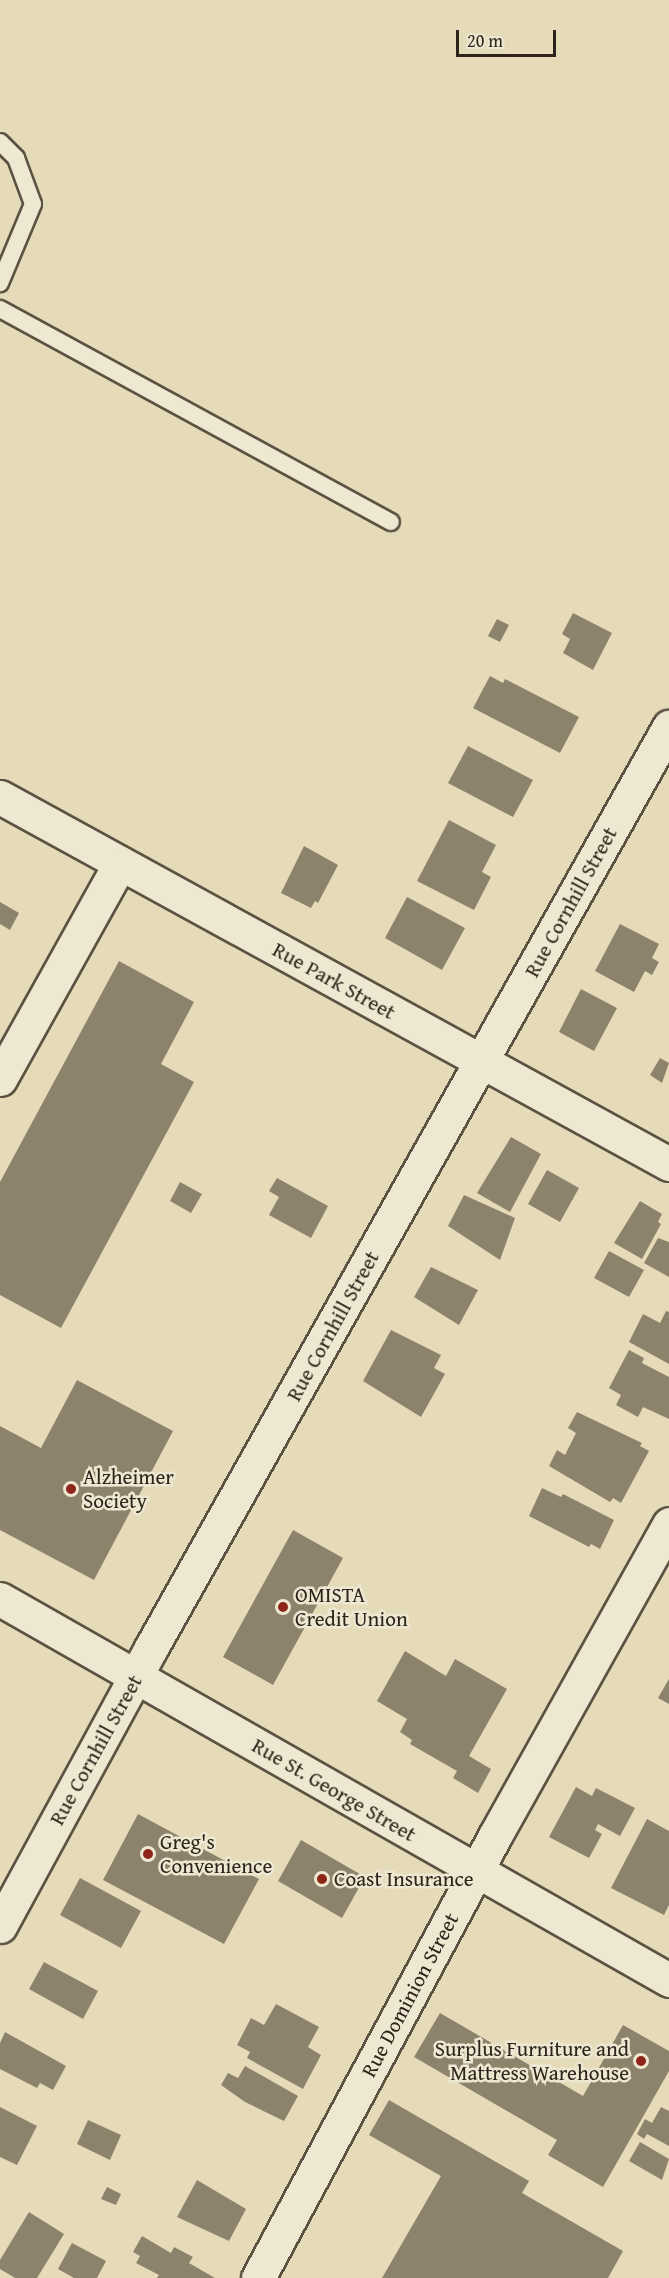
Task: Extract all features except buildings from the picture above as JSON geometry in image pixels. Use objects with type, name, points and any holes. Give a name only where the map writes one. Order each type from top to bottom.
[{"type":"street","name":"Rue Cornhill Street","points":[[0,1926],[136,1676],[669,727]]},
{"type":"street","name":"Rue Park Street","points":[[0,797],[669,1164]]},
{"type":"street","points":[[0,1079],[120,863]]},
{"type":"street","name":"Rue Dominion Street","points":[[258,2278],[476,1872],[669,1524]]},
{"type":"street","name":"Rue St. George Street","points":[[0,1599],[669,1980]]},
{"type":"lane","points":[[0,142],[16,158],[33,204],[0,283]]},
{"type":"lane","points":[[0,309],[391,522]]},
{"type":"place","name":"Alzheimer Society","points":[[71,1489]]},
{"type":"place","name":"OMISTA Credit Union","points":[[283,1607]]},
{"type":"place","name":"Greg's Convenience","points":[[148,1854]]},
{"type":"place","name":"Coast Insurance","points":[[322,1879]]},
{"type":"place","name":"Surplus Furniture and Mattress Warehouse","points":[[641,2061]]}]
